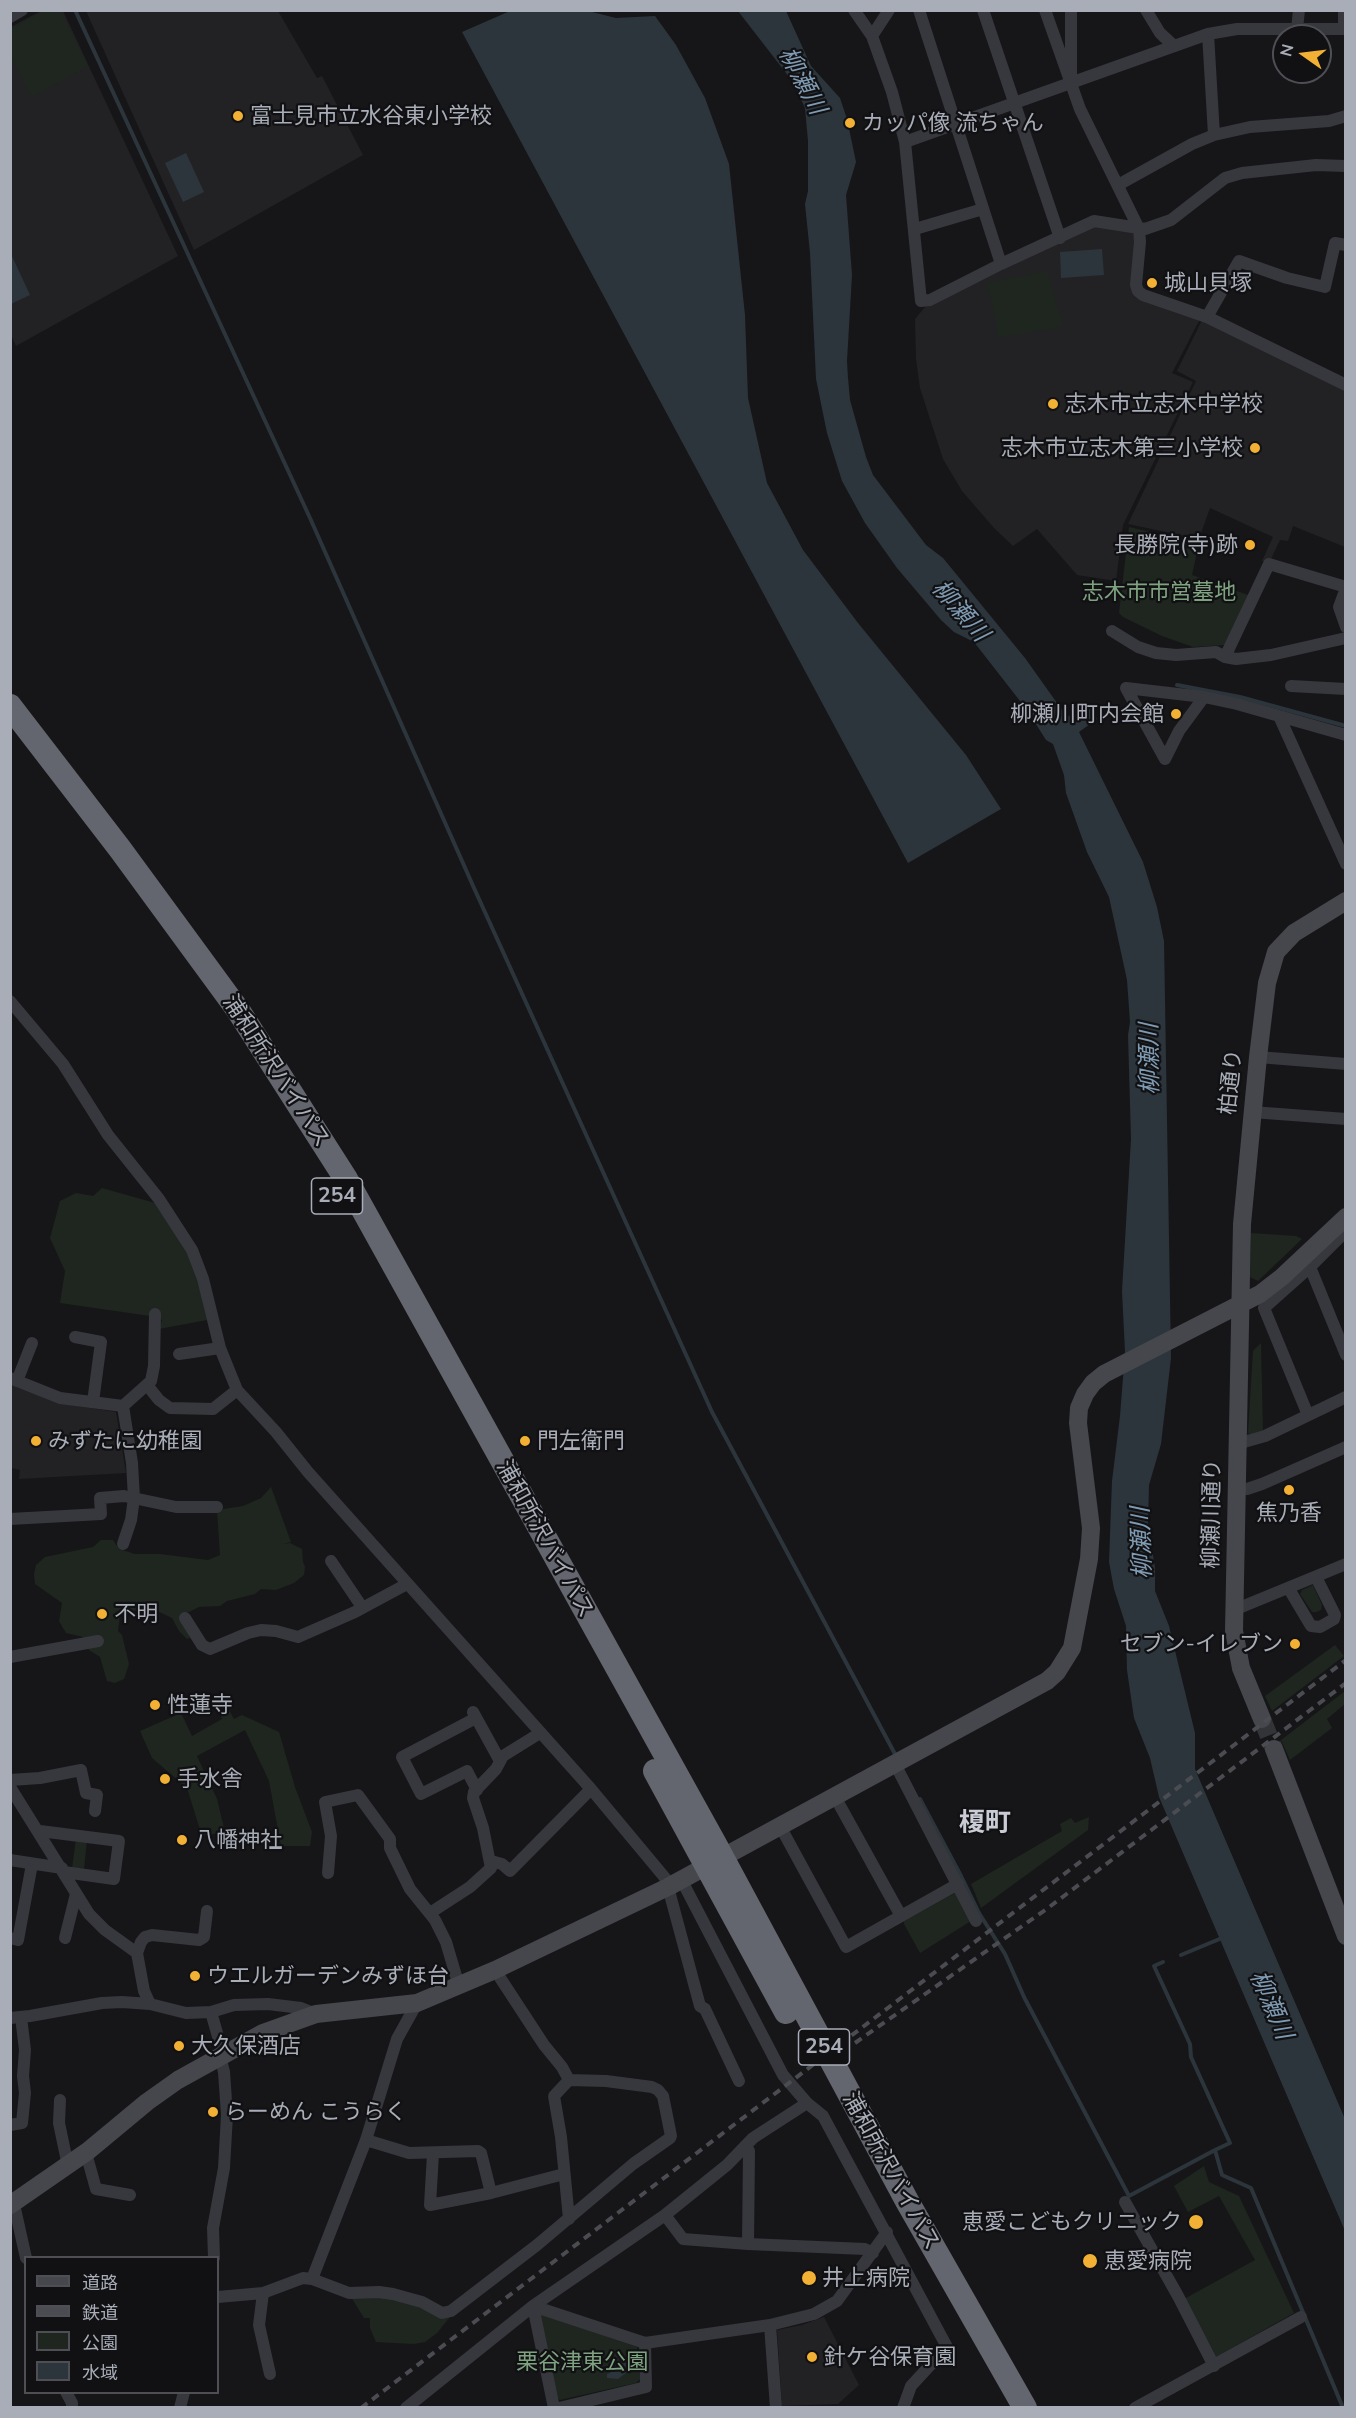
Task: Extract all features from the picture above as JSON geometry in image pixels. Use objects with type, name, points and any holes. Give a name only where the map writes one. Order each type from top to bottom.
[{"type":"highway","name":"浦和所沢バイパス","points":[[10,706],[127,858],[238,1010],[322,1140],[398,1271],[1005,2408]]},
{"type":"highway","name":"浦和所沢バイパス","points":[[10,730],[218,1009],[328,1180],[1025,2408]]},
{"type":"street","points":[[10,17],[22,10]]},
{"type":"street","points":[[854,10],[872,36],[892,92],[904,142],[921,301],[930,300],[1094,221],[1145,229],[1171,220],[1225,178],[1242,173],[1316,165],[1346,166]]},
{"type":"street","points":[[872,36],[889,10]]},
{"type":"street","points":[[919,10],[1001,264]]},
{"type":"street","points":[[983,10],[1060,238]]},
{"type":"street","points":[[1045,10],[1055,44],[1080,109],[1138,229],[1140,242],[1136,285],[1138,291],[1143,295],[1207,317],[1346,385]]},
{"type":"street","points":[[1071,10],[1072,84]]},
{"type":"street","points":[[1146,10],[1160,33],[1174,46]]},
{"type":"street","points":[[1344,10],[1345,29]]},
{"type":"street","points":[[904,142],[1014,105],[1208,34],[1237,29],[1272,29]]},
{"type":"street","points":[[1208,34],[1214,135]]},
{"type":"street","points":[[1055,44],[1070,41]]},
{"type":"street","points":[[1118,185],[1192,144],[1214,135],[1250,127],[1329,121],[1346,116]]},
{"type":"street","points":[[915,229],[982,209]]},
{"type":"street","points":[[1207,317],[1239,261],[1325,287],[1335,243],[1346,245]]},
{"type":"street","points":[[1225,657],[1269,564],[1346,587],[1339,607],[1346,627]]},
{"type":"street","points":[[1112,631],[1138,647],[1156,653],[1176,655],[1216,652],[1225,657],[1236,658],[1271,655],[1346,638]]},
{"type":"street","points":[[1291,686],[1346,689]]},
{"type":"street","points":[[1204,697],[1179,731],[1165,759],[1126,688],[1204,697],[1346,735]]},
{"type":"street","points":[[1279,716],[1346,864]]},
{"type":"street","name":"柏通り","points":[[1241,1305],[1242,1224],[1267,983],[1276,952],[1294,933],[1346,901]]},
{"type":"street","points":[[10,1001],[63,1064],[108,1135],[159,1199],[192,1250],[203,1279],[220,1348],[237,1390],[673,1883],[783,2075],[807,2103],[823,2116],[947,2347],[911,2386],[903,2408]]},
{"type":"street","points":[[1258,1057],[1346,1064]]},
{"type":"street","points":[[1252,1112],[1346,1119]]},
{"type":"street","points":[[25,2256],[12,2204],[86,2153],[154,2097],[178,2080],[222,2055],[263,2033],[316,2014],[417,2002],[495,1970],[714,1862],[1047,1681],[1057,1672],[1069,1654],[1077,1629],[1091,1542],[1078,1416],[1088,1389],[1110,1371],[1241,1305],[1282,1277],[1346,1216]]},
{"type":"street","points":[[1308,1415],[1264,1308],[1346,1231]]},
{"type":"street","points":[[1310,1267],[1346,1356]]},
{"type":"street","name":"柳瀬川通り","points":[[1241,1305],[1235,1641],[1239,1659],[1262,1719]]},
{"type":"street","points":[[32,1343],[14,1379],[55,1396],[123,1406],[151,1381],[154,1366],[155,1314]]},
{"type":"street","points":[[75,1337],[101,1342],[93,1402]]},
{"type":"street","points":[[179,1354],[220,1348]]},
{"type":"street","points":[[147,1385],[159,1400],[170,1408],[213,1409],[237,1390]]},
{"type":"street","points":[[1237,1444],[1261,1438],[1346,1397]]},
{"type":"street","points":[[123,1406],[132,1463],[134,1498],[131,1520],[123,1544]]},
{"type":"street","points":[[1237,1489],[1247,1489],[1262,1484],[1346,1447]]},
{"type":"street","points":[[10,1520],[101,1514],[100,1498],[124,1496],[176,1507],[217,1507]]},
{"type":"street","points":[[331,1561],[362,1607]]},
{"type":"street","points":[[1234,1610],[1346,1564]]},
{"type":"street","points":[[1288,1589],[1311,1626],[1320,1627],[1334,1619],[1335,1615],[1316,1577]]},
{"type":"street","points":[[185,1618],[202,1645],[210,1649],[261,1630],[276,1631],[298,1637],[407,1584]]},
{"type":"street","points":[[10,1657],[98,1641]]},
{"type":"street","points":[[477,1790],[467,1771],[421,1794],[402,1757],[475,1715],[500,1761]]},
{"type":"street","points":[[430,1913],[489,1872],[491,1861],[473,1798],[477,1790],[496,1769],[503,1756],[540,1733]]},
{"type":"street","points":[[1274,1749],[1343,1924]]},
{"type":"street","points":[[895,1764],[976,1921]]},
{"type":"street","points":[[10,1780],[40,1778],[81,1770],[86,1793],[97,1795],[95,1811]]},
{"type":"street","points":[[10,1787],[40,1831],[89,1914],[105,1930],[137,1953]]},
{"type":"street","points":[[491,1861],[501,1864],[510,1871],[591,1790]]},
{"type":"street","points":[[328,1873],[332,1836],[325,1802],[358,1795],[390,1839],[390,1848],[410,1889],[430,1913],[446,1942],[459,1986]]},
{"type":"street","points":[[834,1795],[901,1916]]},
{"type":"street","points":[[780,1826],[846,1947],[957,1884]]},
{"type":"street","points":[[10,1860],[114,1879],[119,1841],[40,1831]]},
{"type":"street","points":[[10,1938],[18,1940],[32,1864]]},
{"type":"street","points":[[673,1883],[700,2006],[705,2009],[739,2081]]},
{"type":"street","points":[[65,1938],[76,1894]]},
{"type":"street","points":[[150,2004],[144,1991],[137,1953],[141,1942],[145,1937],[152,1935],[199,1940],[204,1937],[207,1911]]},
{"type":"street","points":[[495,1970],[569,2080]]},
{"type":"street","points":[[312,2279],[366,2140],[397,2039],[417,2002]]},
{"type":"street","points":[[10,2125],[22,2122],[24,2103],[25,2050],[16,2017],[102,2003],[150,2004],[186,2013],[211,2012],[234,2005],[268,2004],[301,2008],[316,2014]]},
{"type":"street","points":[[211,2012],[222,2055],[227,2115],[224,2168],[213,2228],[214,2256]]},
{"type":"street","points":[[219,2297],[263,2294],[293,2280],[312,2279],[350,2293],[393,2294],[422,2302],[442,2313],[447,2312],[569,2219],[633,2164],[671,2136],[663,2096],[652,2087],[606,2081],[569,2080],[554,2096],[569,2219]]},
{"type":"street","points":[[60,2100],[59,2123],[68,2166]]},
{"type":"street","points":[[406,2408],[533,2306],[665,2215],[727,2165],[753,2138],[807,2103]]},
{"type":"street","points":[[366,2140],[409,2153],[478,2151],[481,2153],[491,2193]]},
{"type":"street","points":[[745,2146],[749,2151],[748,2244]]},
{"type":"street","points":[[86,2153],[96,2189],[130,2195]]},
{"type":"street","points":[[433,2154],[430,2205],[491,2193],[564,2174]]},
{"type":"street","points":[[1125,2202],[1214,2366]]},
{"type":"street","points":[[665,2215],[682,2239],[865,2249],[873,2253]]},
{"type":"street","points":[[533,2306],[645,2343],[770,2325],[814,2314],[837,2301],[887,2232]]},
{"type":"street","points":[[263,2294],[259,2325],[270,2374]]},
{"type":"street","points":[[533,2306],[556,2408],[646,2387],[645,2343]]},
{"type":"street","points":[[1135,2408],[1301,2317]]},
{"type":"street","points":[[770,2325],[776,2408]]},
{"type":"street","points":[[67,2394],[72,2408]]},
{"type":"shaded area","points":[[41,11],[63,11],[178,256],[16,346],[11,335],[11,27]]},
{"type":"shaded area","name":"富士見市立水谷東小学校","points":[[86,11],[278,11],[317,78],[322,76],[363,155],[194,250]]},
{"type":"shaded area","name":"志木市立志木中学校","points":[[1096,225],[1132,232],[1136,236],[1131,288],[1200,319],[1172,373],[1193,382],[1123,525],[1116,581],[1077,575],[1037,529],[1013,546],[994,528],[962,491],[943,459],[920,388],[916,359],[915,319],[925,307]]},
{"type":"shaded area","name":"志木市立志木第三小学校","points":[[1202,320],[1345,388],[1345,547],[1293,526],[1288,541],[1280,540],[1269,563],[1262,561],[1273,537],[1210,508],[1199,539],[1128,524],[1196,381],[1177,371]]},
{"type":"shaded area","points":[[10,1383],[58,1403],[116,1412],[126,1473],[19,1479],[20,1470],[11,1468]]},
{"type":"shaded area","name":"針ケ谷保育園","points":[[824,2317],[859,2385],[838,2404],[782,2406],[777,2330],[802,2325]]},
{"type":"green space","points":[[45,10],[60,11],[88,66],[32,97],[11,58],[11,29]]},
{"type":"green space","points":[[1047,271],[1063,326],[999,338],[987,283]]},
{"type":"green space","name":"志木市市営墓地","points":[[1129,527],[1199,543],[1192,575],[1251,596],[1225,645],[1193,647],[1162,636],[1119,613]]},
{"type":"green space","points":[[102,1188],[155,1203],[164,1212],[187,1253],[199,1286],[207,1320],[159,1329],[162,1320],[157,1317],[60,1303],[65,1271],[50,1238],[60,1201],[76,1193],[93,1196]]},
{"type":"green space","points":[[1251,1233],[1296,1236],[1302,1239],[1258,1281],[1250,1277]]},
{"type":"green space","points":[[1261,1343],[1263,1432],[1254,1436],[1248,1433],[1253,1351]]},
{"type":"green space","points":[[271,1487],[291,1542],[283,1544],[290,1543],[302,1549],[304,1575],[294,1583],[276,1590],[261,1589],[255,1594],[227,1601],[220,1606],[199,1607],[183,1615],[190,1638],[187,1639],[179,1631],[172,1618],[151,1608],[120,1615],[118,1631],[122,1635],[129,1664],[124,1679],[115,1683],[107,1681],[100,1657],[89,1650],[83,1637],[66,1633],[59,1621],[62,1603],[35,1584],[36,1565],[45,1557],[93,1547],[101,1540],[113,1540],[119,1549],[135,1554],[160,1554],[208,1560],[220,1555],[217,1510],[243,1506],[261,1498]]},
{"type":"green space","points":[[1313,1585],[1322,1605],[1321,1610],[1316,1612],[1312,1612],[1300,1594],[1302,1590]]},
{"type":"green space","points":[[1335,1645],[1344,1656],[1272,1711],[1265,1696]]},
{"type":"green space","points":[[1345,1691],[1345,1704],[1327,1719],[1332,1728],[1290,1760],[1281,1740]]},
{"type":"green space","points":[[229,1710],[234,1719],[242,1715],[279,1732],[295,1787],[312,1832],[310,1846],[281,1846],[269,1781],[245,1730],[197,1756],[217,1799],[225,1832],[202,1836],[187,1788],[152,1758],[140,1731],[181,1713],[192,1736],[222,1719],[220,1714]]},
{"type":"green space","points":[[1089,1817],[1088,1830],[981,1908],[971,1884],[1062,1831],[1060,1824],[1071,1818],[1075,1823]]},
{"type":"green space","points":[[76,1839],[87,1840],[84,1869],[72,1868]]},
{"type":"green space","points":[[955,1893],[959,1895],[971,1921],[920,1953],[904,1921]]},
{"type":"green space","points":[[1204,2166],[1209,2182],[1239,2196],[1294,2313],[1214,2358],[1184,2299],[1255,2260],[1219,2196],[1188,2212],[1174,2186]]},
{"type":"green space","points":[[386,2296],[450,2317],[437,2333],[425,2342],[414,2344],[376,2342],[370,2328],[370,2318],[364,2318],[351,2297]]},
{"type":"green space","name":"栗谷津東公園","points":[[542,2314],[637,2347],[640,2379],[636,2383],[560,2400],[556,2398],[539,2317]]},
{"type":"water","points":[[510,11],[588,11],[616,18],[655,16],[676,45],[705,98],[729,164],[745,315],[748,398],[767,483],[803,550],[858,623],[966,755],[1001,809],[908,863],[462,32]]},
{"type":"water","name":"柳瀬川","points":[[738,11],[786,11],[811,66],[840,98],[847,119],[856,162],[846,195],[852,275],[848,378],[850,400],[873,475],[926,545],[943,558],[1025,658],[1067,717],[1089,705],[1097,719],[1079,732],[1143,862],[1157,907],[1164,941],[1171,1358],[1161,1444],[1149,1485],[1148,1524],[1155,1568],[1155,1591],[1169,1626],[1195,1733],[1195,1769],[1345,2119],[1345,2231],[1159,1797],[1150,1758],[1134,1718],[1127,1670],[1126,1626],[1114,1589],[1109,1562],[1112,1481],[1125,1352],[1122,1291],[1131,1139],[1128,1035],[1130,1022],[1127,980],[1109,897],[1087,852],[1066,793],[1064,775],[1053,744],[1046,740],[1027,710],[974,642],[954,632],[941,620],[897,568],[865,523],[842,481],[827,433],[816,379],[810,253],[805,204],[808,191],[808,141],[805,108],[793,82]]},
{"type":"water","points":[[186,153],[204,192],[183,202],[165,163]]},
{"type":"water","points":[[1102,249],[1104,275],[1061,278],[1060,252]]},
{"type":"water","points":[[11,254],[30,295],[10,304]]},
{"type":"water","points":[[621,2361],[628,2363],[631,2369],[618,2379],[607,2378],[607,2374],[614,2371]]},
{"type":"waterway","points":[[75,10],[310,518],[474,888],[712,1412],[895,1754]]},
{"type":"waterway","points":[[1177,685],[1240,697],[1346,726]]},
{"type":"waterway","points":[[920,1799],[979,1913],[1005,1954],[1024,1997],[1129,2196],[1215,2150],[1222,2175],[1251,2188],[1343,2408]]},
{"type":"waterway","points":[[1181,1955],[1222,1938]]},
{"type":"waterway","points":[[1163,1962],[1154,1966],[1190,2044],[1191,2057],[1230,2143],[1215,2150]]},
{"type":"tunnel","points":[[1262,1719],[1274,1749]]},
{"type":"railway","points":[[361,2408],[1346,1660]]},
{"type":"railway","points":[[855,2043],[1048,1908],[1346,1683]]},
{"type":"place","name":"富士見市立水谷東小学校","points":[[238,116]]},
{"type":"place","name":"カッパ像 流ちゃん","points":[[850,123]]},
{"type":"place","name":"城山貝塚","points":[[1152,283]]},
{"type":"place","name":"志木市立志木中学校","points":[[1053,404]]},
{"type":"place","name":"志木市立志木第三小学校","points":[[1255,448]]},
{"type":"place","name":"長勝院(寺)跡","points":[[1250,545]]},
{"type":"place","name":"柳瀬川町内会館","points":[[1176,714]]},
{"type":"place","name":"みずたに幼稚園","points":[[36,1441]]},
{"type":"place","name":"門左衛門","points":[[525,1441]]},
{"type":"place","name":"焦乃香","points":[[1289,1490]]},
{"type":"place","name":"不明","points":[[102,1614]]},
{"type":"place","name":"セブン-イレブン","points":[[1295,1644]]},
{"type":"place","name":"性蓮寺","points":[[155,1705]]},
{"type":"place","name":"手水舎","points":[[165,1779]]},
{"type":"place","name":"八幡神社","points":[[182,1840]]},
{"type":"place","name":"ウエルガーデンみずほ台","points":[[195,1976]]},
{"type":"place","name":"大久保酒店","points":[[179,2046]]},
{"type":"place","name":"らーめん こうらく","points":[[213,2112]]},
{"type":"place","name":"恵愛こどもクリニック","points":[[1196,2222]]},
{"type":"place","name":"恵愛病院","points":[[1090,2261]]},
{"type":"place","name":"井上病院","points":[[809,2278]]},
{"type":"place","name":"針ケ谷保育園","points":[[812,2357]]},
{"type":"district","name":"榎町","points":[[985,1823]]}]
